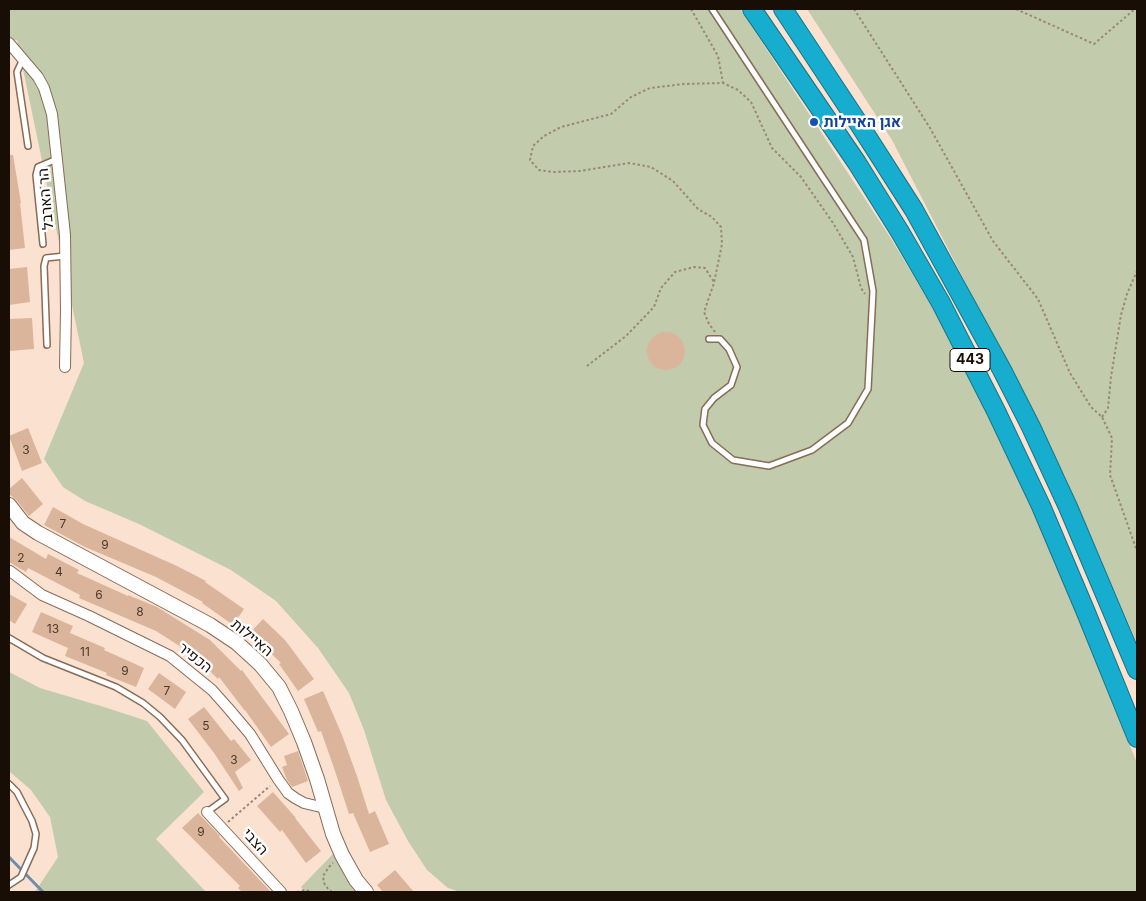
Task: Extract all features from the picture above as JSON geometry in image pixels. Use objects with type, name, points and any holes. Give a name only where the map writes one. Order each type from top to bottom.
[{"type":"highway","name":"443","points":[[752,9],[857,163],[941,303],[996,411],[1041,506],[1086,610],[1137,738]]},
{"type":"highway","name":"443","points":[[782,9],[914,210],[1002,370],[1068,507],[1137,670]]},
{"type":"street","name":"הר הארבל","points":[[9,43],[38,77],[49,100],[53,120],[65,235],[66,310],[64,367]]},
{"type":"street","name":"האיילות","points":[[9,505],[23,523],[38,533],[210,625],[237,643],[260,664],[279,687],[291,711],[317,779],[333,834],[356,880],[366,892]]},
{"type":"street","name":"הכפיר","points":[[10,571],[42,596],[89,616],[170,656],[212,690],[228,708],[250,734],[288,792],[309,805],[325,808]]},
{"type":"street","name":"הצבי","points":[[207,812],[281,892]]},
{"type":"lane","points":[[709,339],[720,339],[729,349],[737,367],[731,385],[714,398],[705,409],[704,425],[712,444],[733,460],[769,466],[812,450],[848,423],[868,389],[873,291],[864,240],[712,9]]},
{"type":"lane","points":[[23,58],[17,72],[28,146]]},
{"type":"lane","points":[[43,244],[36,174],[38,167],[58,160]]},
{"type":"lane","points":[[47,345],[44,266],[46,258],[65,256]]},
{"type":"lane","points":[[9,638],[43,658],[116,687],[143,703],[160,717],[182,740],[225,799],[207,812]]},
{"type":"lane","points":[[9,784],[17,792],[32,821],[36,834],[34,848],[21,876],[9,885]]},
{"type":"path","points":[[691,9],[718,56],[723,83]]},
{"type":"path","points":[[854,9],[930,128],[993,240],[1038,299],[1070,374],[1091,407],[1102,417],[1112,438],[1110,475],[1137,551]]},
{"type":"path","points":[[1016,9],[1094,44],[1135,9]]},
{"type":"path","points":[[720,339],[709,324],[704,312],[714,283],[722,244],[721,227],[712,217],[698,209],[673,180],[651,167],[629,163],[580,172],[539,170],[530,160],[533,146],[544,136],[561,126],[611,114],[631,97],[650,88],[684,84],[723,83],[738,90],[751,102],[772,148],[801,177],[833,223],[854,258],[861,288],[873,304]]},
{"type":"path","points":[[588,366],[626,336],[654,307],[661,288],[675,272],[694,267],[705,268],[714,283]]},
{"type":"path","points":[[1102,417],[1108,408],[1121,315],[1127,294],[1137,271]]},
{"type":"path","points":[[221,828],[278,779]]},
{"type":"path","points":[[332,892],[324,883],[324,876],[329,867],[342,855]]},
{"type":"path","points":[[298,892],[305,890],[313,892]]},
{"type":"green space","points":[[9,9],[740,9],[890,237],[994,410],[1137,763],[1137,892],[460,892],[448,888],[427,870],[408,841],[386,800],[364,730],[349,693],[318,648],[276,601],[231,570],[139,524],[85,501],[63,487],[44,459],[84,363],[17,40],[9,41]]},
{"type":"green space","points":[[807,9],[1137,9],[1137,643],[1065,476],[892,140]]},
{"type":"green space","points":[[9,672],[40,688],[147,721],[204,792],[156,839],[206,892],[35,892],[58,857],[50,817],[31,790],[9,771]]},
{"type":"green space","points":[[334,853],[345,875],[357,892],[305,892],[301,887]]},
{"type":"building","points":[[9,155],[13,155],[21,203],[25,248],[9,250]]},
{"type":"building","points":[[27,267],[30,302],[9,305],[9,269]]},
{"type":"building","points":[[32,318],[34,349],[9,351],[9,319]]},
{"type":"building","points":[[666,332],[679,338],[685,351],[679,364],[666,370],[653,364],[647,351],[653,338]]},
{"type":"building","points":[[28,428],[42,463],[22,471],[9,436]]},
{"type":"building","points":[[22,478],[43,504],[29,516],[9,494],[9,489]]},
{"type":"building","points":[[53,507],[83,524],[206,581],[244,609],[233,625],[203,602],[156,577],[85,547],[44,525]]},
{"type":"building","points":[[9,537],[46,559],[48,554],[79,570],[77,573],[157,607],[210,640],[242,670],[289,734],[271,747],[219,677],[218,679],[192,654],[156,631],[79,598],[80,595],[28,568],[26,572],[9,562]]},
{"type":"building","points":[[9,594],[27,604],[15,624],[9,620]]},
{"type":"building","points":[[41,612],[73,626],[70,633],[144,668],[136,687],[65,656],[68,648],[32,632]]},
{"type":"building","points":[[263,619],[285,640],[314,679],[298,691],[279,664],[281,663],[250,633]]},
{"type":"building","points":[[159,673],[186,692],[175,709],[148,689]]},
{"type":"building","points":[[323,691],[342,735],[369,814],[375,811],[389,844],[370,852],[353,813],[349,814],[321,731],[318,732],[304,699]]},
{"type":"building","points":[[204,707],[231,741],[234,739],[251,760],[235,772],[243,788],[239,791],[214,753],[188,719]]},
{"type":"building","points":[[298,751],[308,781],[292,787],[282,767],[287,765],[284,756]]},
{"type":"building","points":[[273,792],[321,851],[306,863],[282,830],[280,832],[257,806]]},
{"type":"building","points":[[198,813],[271,892],[242,892],[238,888],[240,886],[182,828]]},
{"type":"building","points":[[395,870],[414,892],[383,892],[377,885]]},
{"type":"waterway","points":[[9,857],[43,892]]},
{"type":"place","name":"אגן האיילות","points":[[814,122]]}]
